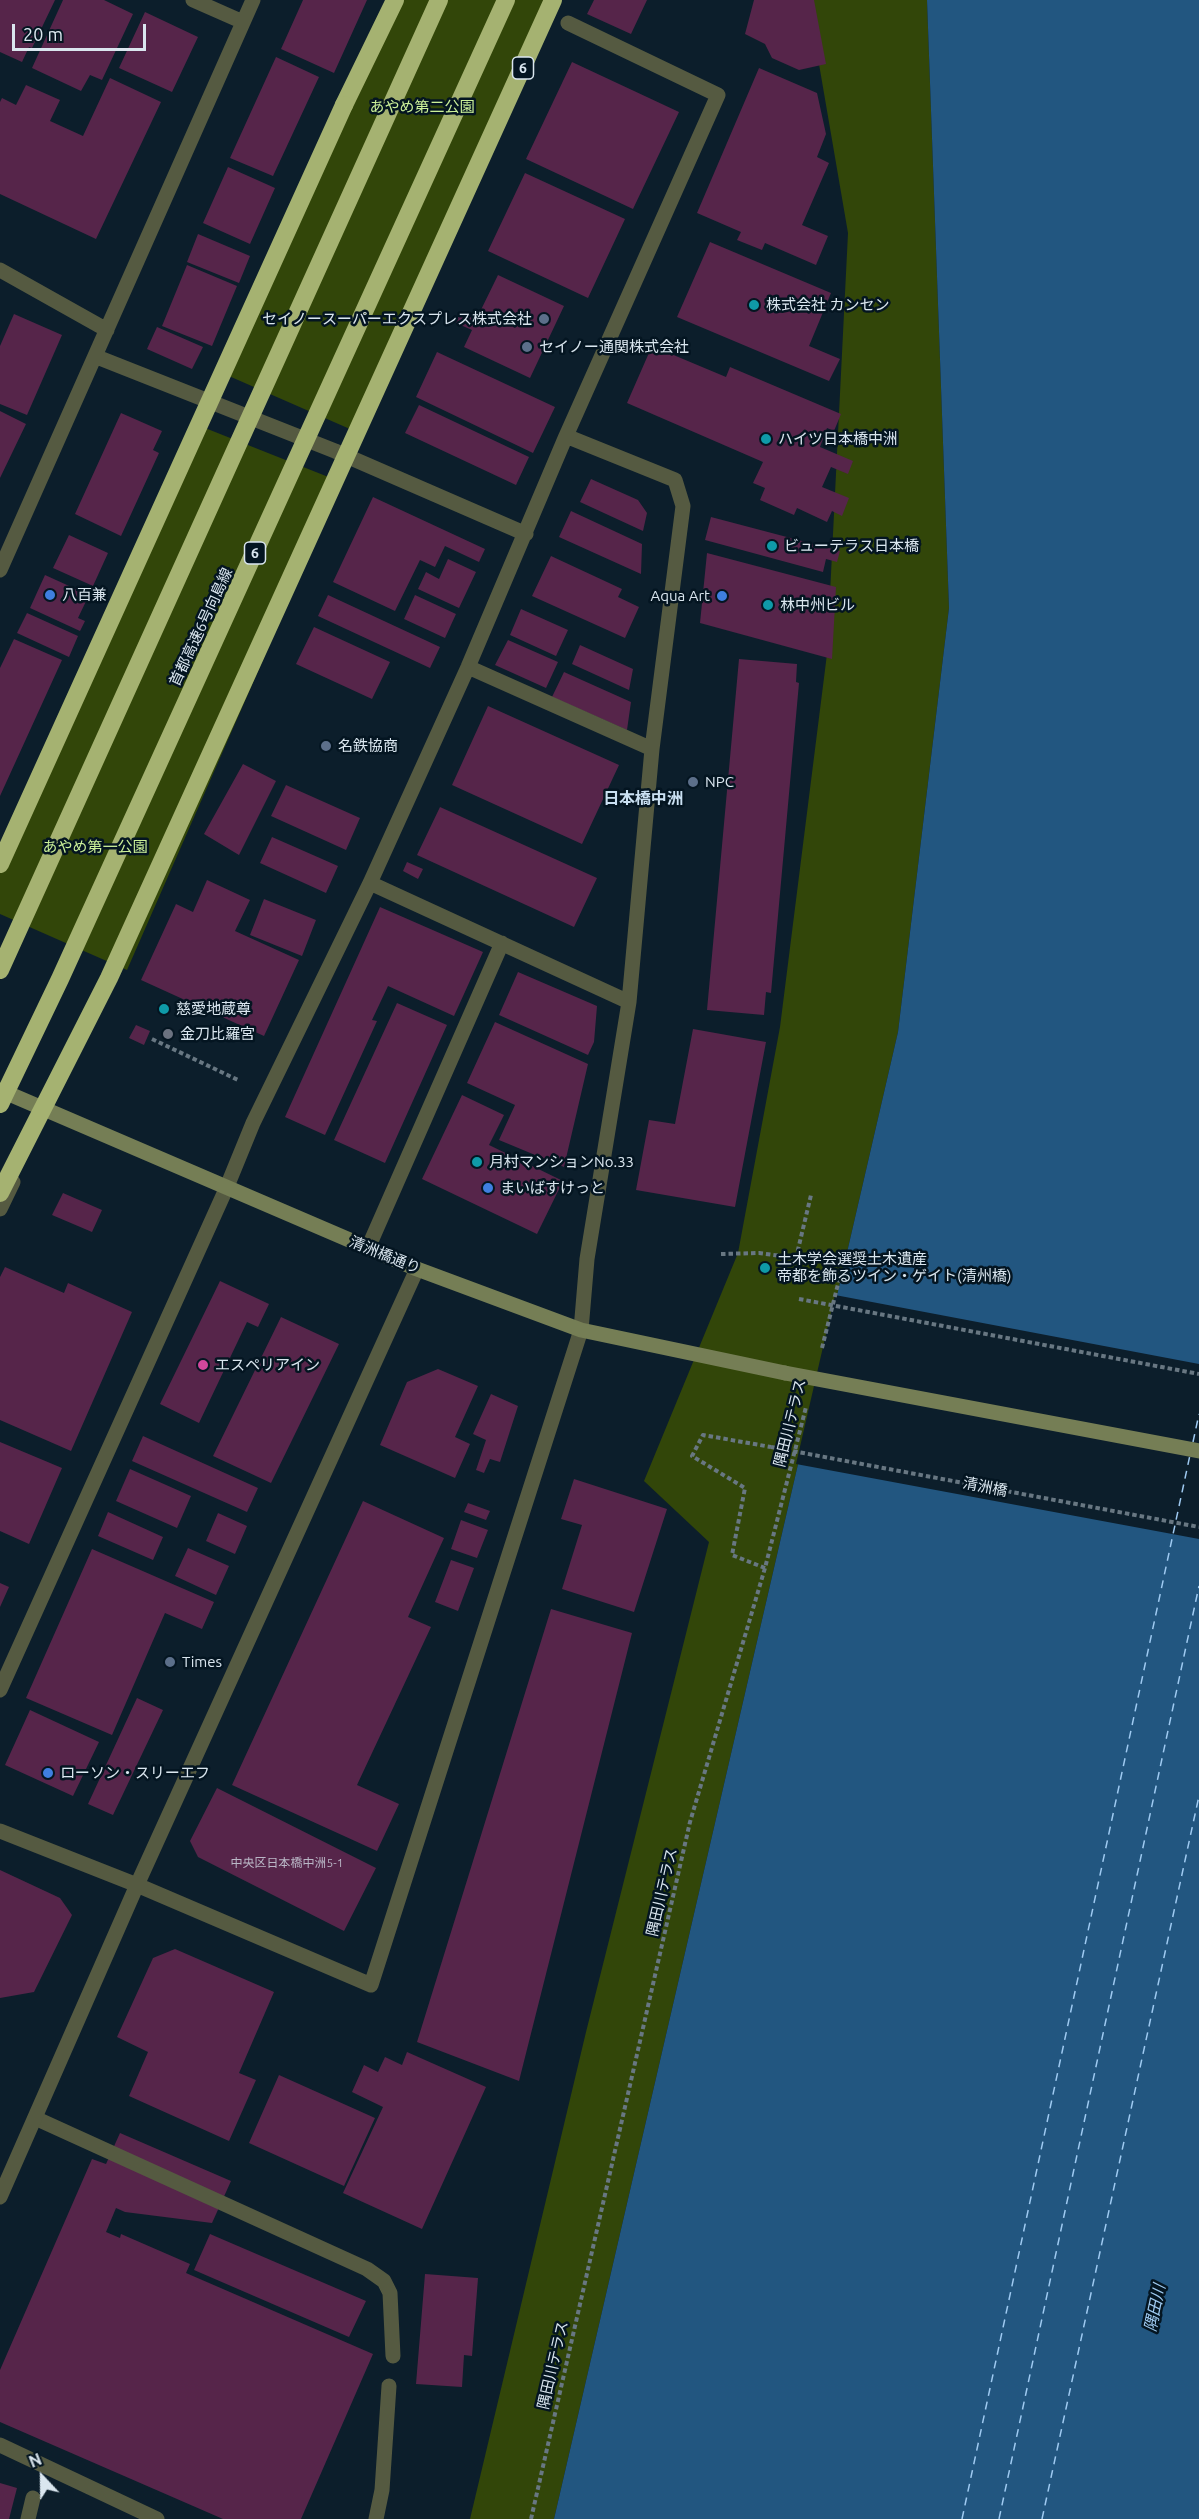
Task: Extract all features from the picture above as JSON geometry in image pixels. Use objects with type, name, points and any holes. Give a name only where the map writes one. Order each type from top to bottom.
[{"type":"highway","points":[[0,864],[395,0]]},
{"type":"highway","points":[[0,970],[439,0]]},
{"type":"highway","name":"首都高速6号向島線","points":[[0,1104],[70,958],[506,0]]},
{"type":"highway","name":"6","points":[[0,1192],[109,978],[553,0]]},
{"type":"main road","name":"清洲橋通り","points":[[0,1090],[48,1109],[226,1189],[417,1269],[581,1330],[785,1373],[1199,1451]]},
{"type":"street","points":[[194,0],[243,22]]},
{"type":"street","points":[[0,570],[97,357],[253,0]]},
{"type":"street","points":[[0,1690],[226,1189],[253,1123],[370,883],[468,667],[566,436],[718,95],[568,23]]},
{"type":"street","points":[[0,270],[107,330]]},
{"type":"street","points":[[97,357],[334,451],[526,534]]},
{"type":"street","points":[[0,1832],[137,1885],[372,1985],[581,1330],[587,1259],[629,1002],[652,749],[683,506],[675,480],[566,436]]},
{"type":"street","points":[[468,667],[652,749]]},
{"type":"street","points":[[370,883],[629,1002]]},
{"type":"street","points":[[368,1248],[502,943]]},
{"type":"street","points":[[0,1209],[48,1109]]},
{"type":"street","points":[[0,2197],[137,1885],[417,1269]]},
{"type":"street","points":[[35,2118],[376,2275],[384,2281],[390,2293],[393,2356]]},
{"type":"street","points":[[376,2519],[382,2490],[389,2386]]},
{"type":"street","points":[[0,2445],[157,2519]]},
{"type":"street","points":[[28,2519],[33,2499]]},
{"type":"path","points":[[152,1039],[238,1080]]},
{"type":"path","points":[[722,1254],[759,1253],[796,1258],[811,1195]]},
{"type":"path","points":[[820,1354],[840,1276]]},
{"type":"path","points":[[799,1299],[1199,1374]]},
{"type":"path","name":"隅田川テラス","points":[[531,2519],[690,1822],[765,1568],[808,1400]]},
{"type":"path","name":"清洲橋","points":[[765,1568],[732,1555],[745,1488],[692,1456],[703,1435],[1199,1527]]},
{"type":"green space","name":"あやめ第二公園","points":[[388,0],[552,0],[359,433],[222,373]]},
{"type":"green space","points":[[808,0],[927,0],[949,608],[898,1032],[554,2519],[470,2519],[586,2032],[709,1542],[644,1481],[738,1253],[780,1027],[827,654],[848,233]]},
{"type":"green space","name":"あやめ第一公園","points":[[195,424],[341,482],[127,970],[0,914],[0,867]]},
{"type":"water","name":"隅田川","points":[[927,0],[1199,0],[1199,2519],[554,2519],[898,1032],[949,608]]},
{"type":"pier","points":[[835,1295],[1199,1364],[1199,1539],[796,1464]]},
{"type":"building","points":[[0,0],[55,0],[32,48],[29,47],[22,62],[0,52]]},
{"type":"building","points":[[63,0],[104,0],[133,14],[102,80],[90,75],[81,91],[32,68]]},
{"type":"building","points":[[303,0],[367,0],[334,73],[281,49]]},
{"type":"building","points":[[594,0],[647,0],[631,34],[587,14]]},
{"type":"building","points":[[754,0],[814,0],[826,64],[799,70],[772,58],[765,44],[745,34]]},
{"type":"building","points":[[145,12],[198,37],[172,92],[119,68]]},
{"type":"building","points":[[276,57],[319,77],[273,176],[230,158]]},
{"type":"building","points":[[572,62],[679,112],[633,209],[526,159]]},
{"type":"building","points":[[759,68],[817,93],[826,134],[817,157],[829,163],[802,225],[828,236],[816,265],[765,243],[762,250],[737,240],[741,232],[697,213]]},
{"type":"building","points":[[110,78],[161,102],[96,239],[0,194],[0,102],[2,98],[16,105],[26,85],[60,100],[50,121],[83,136]]},
{"type":"building","points":[[228,167],[275,188],[250,244],[203,223]]},
{"type":"building","points":[[525,173],[625,219],[588,298],[488,251]]},
{"type":"building","points":[[198,234],[250,256],[239,283],[187,262]]},
{"type":"building","name":"株式会社 カンセン","points":[[710,242],[831,293],[809,346],[840,359],[829,381],[677,317]]},
{"type":"building","points":[[187,265],[237,286],[212,346],[162,326]]},
{"type":"building","points":[[498,275],[564,306],[530,378],[464,347],[472,330],[456,323],[460,312],[476,320]]},
{"type":"building","points":[[14,314],[62,335],[27,415],[0,404],[0,346]]},
{"type":"building","points":[[157,327],[203,347],[192,369],[147,349]]},
{"type":"building","name":"ハイツ日本橋中洲","points":[[652,346],[726,377],[730,367],[841,414],[834,431],[827,428],[820,447],[853,461],[848,474],[831,467],[822,487],[849,498],[842,516],[832,511],[827,522],[797,508],[794,515],[760,500],[765,488],[753,483],[763,462],[627,403]]},
{"type":"building","points":[[437,352],[555,407],[533,453],[416,397]]},
{"type":"building","points":[[419,405],[529,457],[516,485],[405,433]]},
{"type":"building","points":[[0,411],[26,424],[0,478]]},
{"type":"building","points":[[121,413],[162,431],[153,450],[159,453],[121,536],[75,514]]},
{"type":"building","points":[[591,479],[638,500],[647,513],[643,531],[580,502]]},
{"type":"building","points":[[373,497],[485,549],[479,562],[445,546],[435,567],[420,560],[395,611],[333,582]]},
{"type":"building","points":[[571,511],[642,544],[641,574],[559,537]]},
{"type":"building","name":"ビューテラス日本橋","points":[[711,517],[840,551],[837,562],[826,559],[823,572],[705,540]]},
{"type":"building","points":[[69,535],[108,553],[93,586],[53,568]]},
{"type":"building","name":"林中州ビル","points":[[707,553],[836,587],[832,659],[700,623]]},
{"type":"building","points":[[551,556],[622,589],[618,597],[639,607],[625,638],[532,596]]},
{"type":"building","points":[[448,559],[476,572],[459,608],[418,589],[426,572],[439,579]]},
{"type":"building","points":[[45,575],[89,595],[78,618],[85,621],[80,631],[30,608]]},
{"type":"building","points":[[328,595],[440,647],[430,668],[318,616]]},
{"type":"building","points":[[415,595],[456,614],[445,638],[404,619]]},
{"type":"building","points":[[521,609],[568,630],[556,656],[510,635]]},
{"type":"building","points":[[27,613],[78,636],[69,657],[17,633]]},
{"type":"building","points":[[314,627],[390,662],[372,699],[296,664]]},
{"type":"building","points":[[14,639],[62,660],[0,796],[0,668]]},
{"type":"building","points":[[508,640],[558,662],[546,688],[495,665]]},
{"type":"building","points":[[580,645],[633,669],[629,690],[572,664]]},
{"type":"building","points":[[739,659],[797,664],[796,682],[799,683],[771,993],[766,992],[764,1015],[707,1010]]},
{"type":"building","points":[[564,672],[631,702],[627,730],[552,697]]},
{"type":"building","points":[[488,706],[619,765],[582,844],[452,785]]},
{"type":"building","points":[[243,764],[276,781],[239,855],[204,834]]},
{"type":"building","points":[[286,785],[360,818],[346,850],[271,816]]},
{"type":"building","points":[[440,807],[597,878],[574,927],[417,855]]},
{"type":"building","points":[[272,837],[338,866],[326,893],[260,863]]},
{"type":"building","points":[[407,862],[423,869],[418,879],[403,871]]},
{"type":"building","points":[[207,880],[250,900],[235,931],[299,960],[264,1036],[141,980],[176,904],[193,912]]},
{"type":"building","points":[[264,899],[316,920],[302,956],[250,935]]},
{"type":"building","points":[[380,907],[483,952],[454,1016],[388,986],[372,1020],[377,1021],[325,1135],[285,1117]]},
{"type":"building","points":[[518,972],[597,1006],[594,1042],[588,1055],[499,1015]]},
{"type":"building","points":[[397,1003],[447,1025],[385,1163],[334,1140]]},
{"type":"building","points":[[495,1022],[588,1064],[564,1167],[499,1140],[515,1105],[467,1083]]},
{"type":"building","points":[[136,1025],[150,1031],[144,1045],[129,1038]]},
{"type":"building","points":[[693,1029],[766,1042],[735,1207],[636,1190],[649,1120],[675,1124]]},
{"type":"building","name":"月村マンションNo.33","points":[[462,1095],[504,1115],[489,1145],[563,1181],[537,1234],[422,1179]]},
{"type":"building","points":[[63,1193],[102,1210],[92,1232],[52,1215]]},
{"type":"building","points":[[5,1267],[64,1293],[68,1283],[132,1312],[71,1451],[0,1420],[0,1277]]},
{"type":"building","name":"エスペリアイン","points":[[220,1281],[269,1304],[258,1327],[247,1322],[199,1423],[160,1404]]},
{"type":"building","points":[[281,1317],[339,1344],[271,1483],[213,1456]]},
{"type":"building","points":[[438,1369],[478,1386],[455,1437],[470,1444],[455,1478],[380,1445],[407,1382]]},
{"type":"building","points":[[491,1394],[518,1406],[500,1462],[490,1459],[484,1473],[476,1470],[486,1440],[473,1434]]},
{"type":"building","points":[[143,1436],[258,1488],[247,1512],[132,1461]]},
{"type":"building","points":[[0,1442],[62,1468],[29,1544],[0,1531]]},
{"type":"building","points":[[130,1469],[191,1496],[177,1528],[116,1501]]},
{"type":"building","points":[[574,1479],[667,1509],[634,1612],[562,1589],[582,1525],[561,1519]]},
{"type":"building","points":[[363,1501],[444,1538],[408,1617],[431,1627],[357,1785],[399,1804],[377,1851],[232,1785]]},
{"type":"building","points":[[468,1503],[490,1511],[486,1520],[464,1512]]},
{"type":"building","points":[[108,1512],[163,1537],[153,1560],[98,1536]]},
{"type":"building","points":[[218,1513],[247,1526],[235,1554],[206,1541]]},
{"type":"building","points":[[461,1520],[488,1530],[477,1558],[451,1549]]},
{"type":"building","points":[[188,1548],[229,1566],[216,1595],[175,1576]]},
{"type":"building","points":[[92,1549],[214,1602],[202,1629],[165,1613],[112,1735],[26,1698]]},
{"type":"building","points":[[451,1560],[474,1568],[458,1611],[435,1602]]},
{"type":"building","points":[[0,1583],[9,1587],[0,1607]]},
{"type":"building","points":[[551,1609],[632,1633],[519,2081],[417,2042]]},
{"type":"building","points":[[137,1698],[163,1710],[113,1815],[88,1804]]},
{"type":"building","points":[[30,1710],[99,1742],[73,1796],[5,1765]]},
{"type":"building","points":[[217,1788],[376,1868],[344,1931],[198,1857],[190,1841]]},
{"type":"building","points":[[0,1870],[60,1898],[72,1915],[34,1992],[0,1998]]},
{"type":"building","points":[[175,1949],[274,1992],[239,2073],[256,2080],[229,2141],[129,2096],[148,2052],[117,2037],[153,1958]]},
{"type":"building","points":[[407,2052],[486,2087],[422,2229],[343,2193],[383,2107],[352,2092],[364,2065],[378,2072],[385,2057],[402,2065]]},
{"type":"building","points":[[279,2075],[375,2118],[344,2186],[249,2143]]},
{"type":"building","points":[[120,2133],[231,2181],[212,2223],[125,2212],[116,2208],[106,2232],[120,2238],[121,2234],[190,2264],[186,2273],[373,2354],[301,2519],[223,2519],[0,2422],[0,2370],[92,2159],[106,2164]]},
{"type":"building","points":[[210,2234],[366,2301],[349,2337],[194,2270]]},
{"type":"building","points":[[425,2274],[478,2278],[472,2356],[464,2355],[462,2387],[416,2384]]},
{"type":"building","points":[[0,2483],[17,2488],[9,2519],[0,2519]]},
{"type":"ferry route","points":[[1193,1442],[1199,1414]]},
{"type":"ferry route","points":[[962,2519],[1190,1455]]},
{"type":"ferry route","points":[[999,2519],[1199,1586]]},
{"type":"ferry route","points":[[1042,2519],[1199,1796]]},
{"type":"place","name":"株式会社 カンセン","points":[[754,305]]},
{"type":"place","name":"セイノースーパーエクスプレス株式会社","points":[[544,319]]},
{"type":"place","name":"セイノー通関株式会社","points":[[527,347]]},
{"type":"place","name":"ハイツ日本橋中洲","points":[[766,439]]},
{"type":"place","name":"ビューテラス日本橋","points":[[772,546]]},
{"type":"place","name":"八百兼","points":[[50,595]]},
{"type":"place","name":"Aqua Art","points":[[722,596]]},
{"type":"place","name":"林中州ビル","points":[[768,605]]},
{"type":"place","name":"名鉄協商","points":[[326,746]]},
{"type":"place","name":"NPC","points":[[693,782]]},
{"type":"place","name":"慈愛地蔵尊","points":[[164,1009]]},
{"type":"place","name":"金刀比羅宮","points":[[168,1034]]},
{"type":"place","name":"月村マンションNo.33","points":[[477,1162]]},
{"type":"place","name":"まいばすけっと","points":[[488,1188]]},
{"type":"place","name":"土木学会選奨土木遺産 帝都を飾るツイン・ゲイト(清州橋)","points":[[765,1268]]},
{"type":"place","name":"エスペリアイン","points":[[203,1365]]},
{"type":"place","name":"Times","points":[[170,1662]]},
{"type":"place","name":"ローソン・スリーエフ","points":[[48,1773]]},
{"type":"district","name":"日本橋中洲","points":[[643,799]]}]
